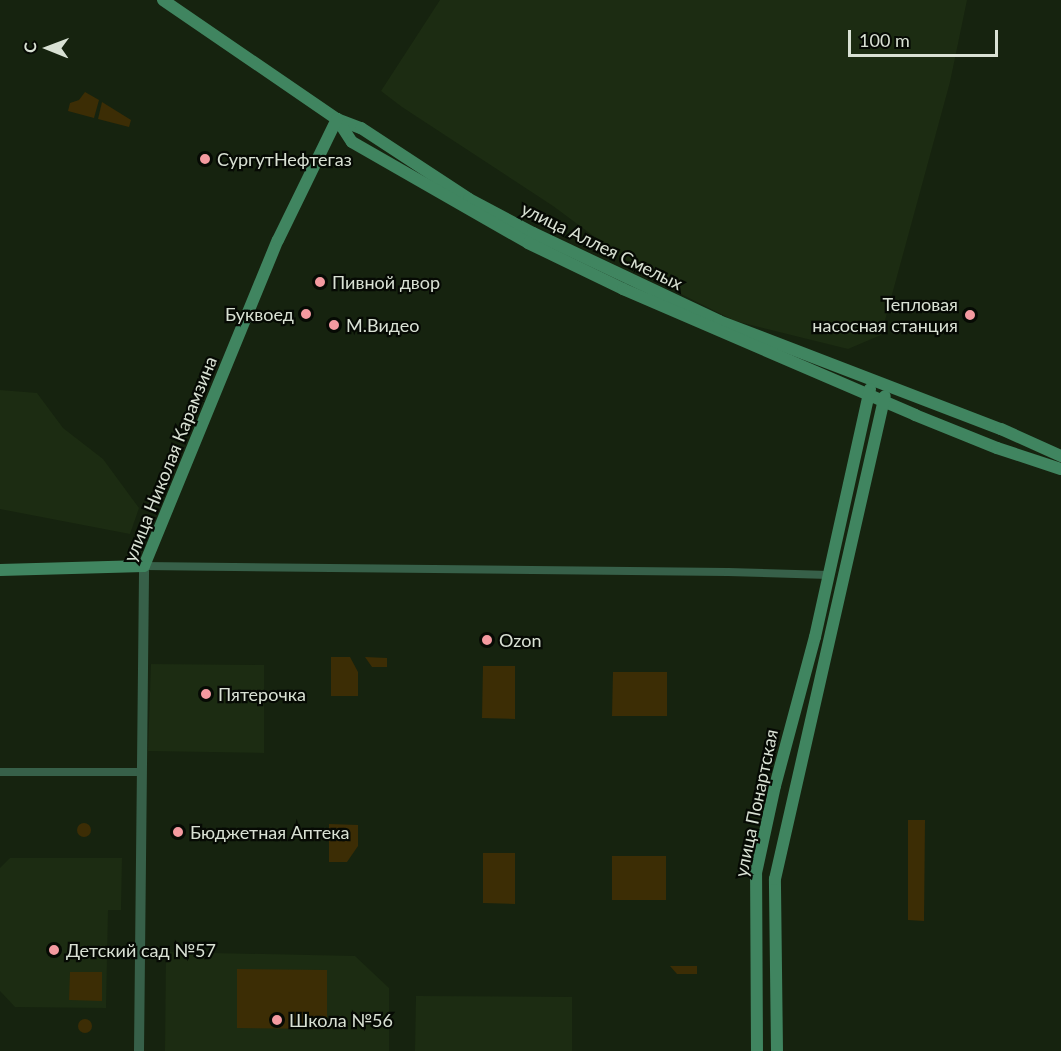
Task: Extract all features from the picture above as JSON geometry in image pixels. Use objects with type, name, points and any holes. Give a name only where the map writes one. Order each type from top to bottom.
[{"type":"main road","name":"улица Аллея Смелых","points":[[163,0],[337,119],[361,128],[469,199],[598,266],[719,321],[1001,429],[1061,456]]},
{"type":"main road","points":[[337,119],[352,142],[528,243],[694,321],[884,402],[997,448],[1061,470]]},
{"type":"main road","name":"улица Николая Карамзина","points":[[144,566],[278,240],[337,119]]},
{"type":"main road","name":"улица Понартская","points":[[757,1051],[756,873],[775,786],[815,638],[871,379]]},
{"type":"main road","name":"улица Понартская","points":[[777,1051],[775,879],[831,641],[887,386]]},
{"type":"main road","points":[[0,570],[144,566]]},
{"type":"main road","points":[[815,638],[831,641]]},
{"type":"street","points":[[144,566],[829,575]]},
{"type":"street","name":"улица Николая Карамзина","points":[[139,1051],[144,566]]},
{"type":"street","points":[[0,772],[141,772]]},
{"type":"shaded area","points":[[440,0],[967,0],[950,82],[881,335],[848,349],[735,321],[653,280],[553,206],[402,107],[381,91]]},
{"type":"shaded area","points":[[85,92],[99,100],[94,118],[68,111],[70,103],[79,100]]},
{"type":"shaded area","points":[[102,102],[131,120],[129,127],[98,119]]},
{"type":"shaded area","points":[[0,390],[37,393],[63,428],[103,459],[139,508],[130,534],[0,509]]},
{"type":"shaded area","points":[[331,657],[350,657],[358,672],[358,696],[331,696]]},
{"type":"shaded area","points":[[365,657],[387,658],[387,667],[372,667]]},
{"type":"shaded area","points":[[151,664],[264,665],[264,753],[148,751]]},
{"type":"shaded area","points":[[483,666],[515,666],[515,719],[482,718]]},
{"type":"shaded area","points":[[613,672],[667,672],[667,716],[612,716]]},
{"type":"shaded area","points":[[908,820],[925,820],[924,921],[908,920]]},
{"type":"shaded area","points":[[84,823],[89,825],[91,830],[89,835],[84,837],[79,835],[77,830],[79,825]]},
{"type":"shaded area","points":[[329,824],[358,825],[358,846],[347,862],[329,862]]},
{"type":"shaded area","points":[[483,853],[515,853],[515,904],[483,903]]},
{"type":"shaded area","points":[[612,856],[666,856],[666,900],[612,900]]},
{"type":"shaded area","name":"Детский сад №57","points":[[10,858],[122,858],[121,910],[108,910],[106,1008],[15,1007],[0,991],[0,868]]},
{"type":"shaded area","name":"Школа №56","points":[[166,952],[355,956],[389,988],[389,1051],[165,1051]]},
{"type":"shaded area","points":[[670,966],[697,966],[697,974],[677,974]]},
{"type":"shaded area","points":[[237,969],[327,970],[327,1029],[237,1028]]},
{"type":"shaded area","points":[[70,972],[102,972],[102,1001],[69,1000]]},
{"type":"shaded area","points":[[416,996],[572,997],[572,1051],[415,1051]]},
{"type":"shaded area","points":[[85,1019],[90,1021],[92,1026],[90,1031],[85,1033],[80,1031],[78,1026],[80,1021]]},
{"type":"place","name":"СургутНефтегаз","points":[[205,159]]},
{"type":"place","name":"Пивной двор","points":[[320,282]]},
{"type":"place","name":"Буквоед","points":[[306,314]]},
{"type":"place","name":"Тепловая насосная станция","points":[[970,315]]},
{"type":"place","name":"M.Видео","points":[[334,325]]},
{"type":"place","name":"Ozon","points":[[487,640]]},
{"type":"place","name":"Пятерочка","points":[[206,694]]},
{"type":"place","name":"Бюджетная Аптека","points":[[178,832]]},
{"type":"place","name":"Детский сад №57","points":[[54,950]]},
{"type":"place","name":"Школа №56","points":[[277,1020]]}]
